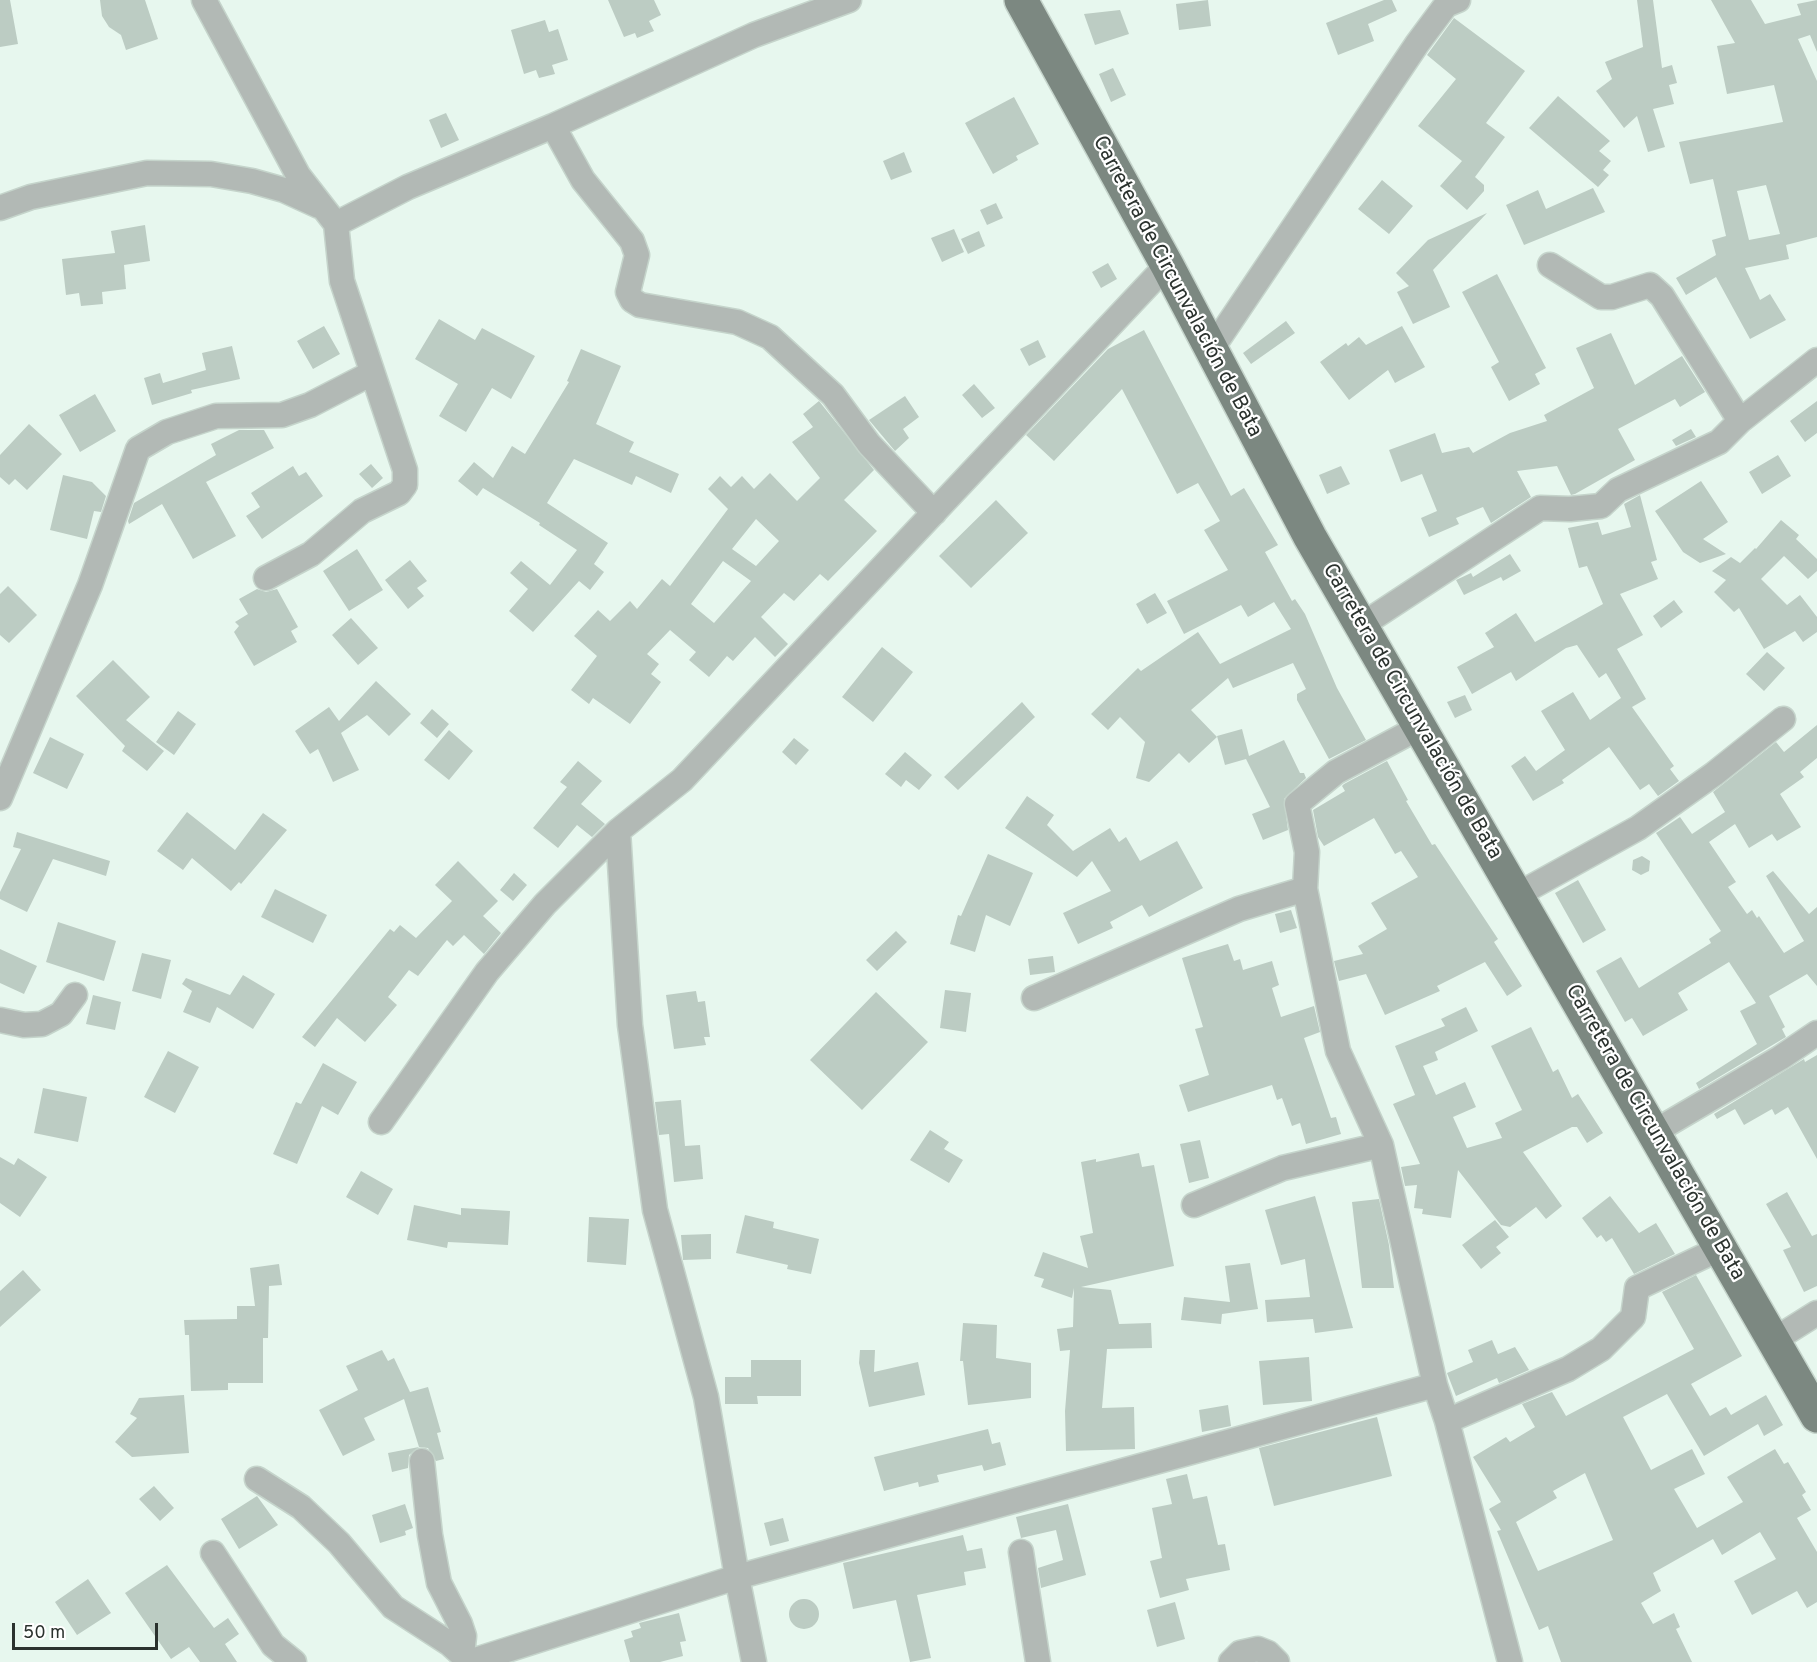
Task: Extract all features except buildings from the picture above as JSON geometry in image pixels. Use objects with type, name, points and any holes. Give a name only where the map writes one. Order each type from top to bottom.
[{"type":"main road","name":"Carretera de Circunvalación de Bata","points":[[1021,0],[1167,265],[1310,537],[1817,1416]]},
{"type":"street","points":[[204,0],[293,167],[330,216],[342,281],[356,316],[372,373],[388,413],[405,470],[405,485],[399,492],[362,512],[310,554],[267,578]]},
{"type":"street","points":[[0,208],[32,196],[147,173],[211,174],[252,181],[284,190],[330,216],[408,188],[553,126],[754,35],[849,0]]},
{"type":"street","points":[[1211,350],[1450,2]]},
{"type":"street","points":[[553,126],[583,180],[632,241],[637,255],[628,292],[632,300],[640,305],[736,322],[770,337],[833,395],[869,444],[934,513]]},
{"type":"street","points":[[381,1122],[487,972],[545,903],[618,831],[682,780],[1167,265]]},
{"type":"street","points":[[1550,265],[1601,297],[1612,297],[1650,285],[1662,296],[1740,422]]},
{"type":"street","points":[[1362,626],[1540,508],[1570,509],[1600,506],[1618,490],[1719,442],[1740,422],[1817,360]]},
{"type":"street","points":[[0,798],[90,585],[138,448],[167,432],[216,416],[282,415],[310,405],[372,373]]},
{"type":"street","points":[[1517,895],[1638,828],[1713,774],[1783,719]]},
{"type":"street","points":[[1420,727],[1336,772],[1298,804],[1307,852],[1305,889],[1338,1052],[1381,1145],[1435,1385],[1447,1421],[1510,1662]]},
{"type":"street","points":[[618,831],[630,1025],[655,1210],[706,1396],[754,1662]]},
{"type":"street","points":[[1034,998],[1239,909],[1305,889]]},
{"type":"street","points":[[0,1020],[24,1025],[42,1024],[61,1014],[75,995]]},
{"type":"street","points":[[1654,1132],[1780,1058],[1817,1033]]},
{"type":"street","points":[[1194,1204],[1283,1168],[1381,1145]]},
{"type":"street","points":[[1447,1421],[1568,1369],[1601,1349],[1633,1317],[1637,1288],[1721,1248]]},
{"type":"street","points":[[1774,1340],[1817,1313]]},
{"type":"street","points":[[467,1660],[737,1577],[1435,1385]]},
{"type":"street","points":[[422,1461],[430,1535],[439,1583],[460,1624],[467,1660]]},
{"type":"street","points":[[257,1479],[301,1507],[339,1543],[393,1607],[467,1660]]},
{"type":"street","points":[[1021,1552],[1038,1662]]},
{"type":"street","points":[[213,1553],[273,1645],[294,1662]]},
{"type":"street","points":[[1230,1662],[1240,1653],[1258,1649],[1268,1653],[1277,1662]]}]
